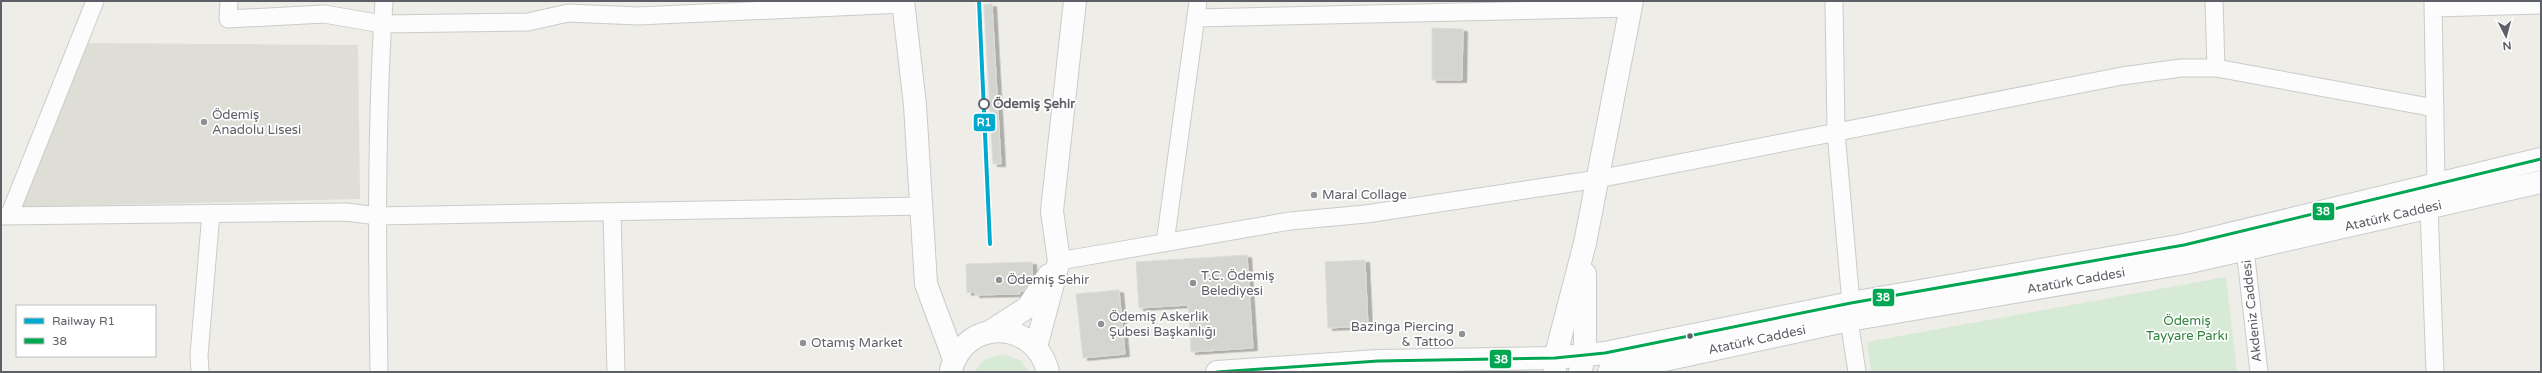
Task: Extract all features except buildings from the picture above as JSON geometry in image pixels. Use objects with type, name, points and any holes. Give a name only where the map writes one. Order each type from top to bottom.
[{"type":"main road","points":[[1036,347],[1059,260],[1052,211],[1075,1]]},
{"type":"main road","points":[[903,3],[915,105],[926,284],[953,366]]},
{"type":"main road","points":[[1555,365],[1586,243],[1631,4]]},
{"type":"main road","name":"Atatürk Caddesi","points":[[1217,372],[1378,361],[1555,365],[1582,363],[1850,312],[2184,245],[2541,159]]},
{"type":"main road","name":"Atatürk Caddesi","points":[[1609,372],[1850,312],[2185,263],[2541,182]]},
{"type":"main road","points":[[1582,363],[1586,243]]},
{"type":"main road","points":[[953,366],[963,346],[976,336],[991,331],[1028,306],[1059,260]]},
{"type":"main road","points":[[991,331],[1008,331],[1023,337],[1036,347],[1045,360],[1048,372]]},
{"type":"street","points":[[95,1],[5,216],[347,212],[377,216],[921,206]]},
{"type":"street","points":[[229,1],[228,19],[324,14],[382,24],[528,22],[568,7],[638,16],[684,8],[903,3]]},
{"type":"street","points":[[379,372],[377,216],[382,24],[384,1]]},
{"type":"street","points":[[1834,1],[1836,132],[1850,312],[1857,372]]},
{"type":"street","points":[[2214,1],[2216,68]]},
{"type":"street","points":[[1165,243],[1197,9],[1631,4]]},
{"type":"street","points":[[2435,372],[2429,208],[2436,185],[2433,4],[2541,5]]},
{"type":"street","points":[[1059,260],[1290,221],[1366,214],[1598,179],[2122,76],[2181,68],[2216,68],[2435,108]]},
{"type":"street","points":[[612,212],[616,372]]},
{"type":"street","points":[[200,372],[199,355],[211,213]]},
{"type":"street","name":"Akdeniz Caddesi","points":[[2245,249],[2259,372]]},
{"type":"shaded area","name":"Ödemiş Anadolu Lisesi","points":[[78,43],[358,45],[360,199],[19,207]]},
{"type":"green space","name":"Ödemiş Tayyare Parkı","points":[[2226,277],[2237,372],[1871,372],[1867,342]]},
{"type":"green space","points":[[1003,354],[1021,361],[1029,372],[974,372],[985,359]]},
{"type":"railway","points":[[979,1],[990,244]]},
{"type":"rail line","name":"R1","points":[[979,1],[990,244]]},
{"type":"transit line","name":"38","points":[[1217,372],[1378,361],[1555,358],[1605,353],[1851,303],[2184,245],[2541,159]]},
{"type":"place","name":"Ödemiş Şehir","points":[[984,104]]},
{"type":"place","name":"Ödemiş Anadolu Lisesi","points":[[204,122]]},
{"type":"place","name":"Maral Collage","points":[[1314,195]]},
{"type":"place","name":"Ödemiş Sehir","points":[[999,280]]},
{"type":"place","name":"T.C. Ödemiş Belediyesi","points":[[1193,283]]},
{"type":"place","name":"Ödemiş Askerlik Şubesi Başkanlığı","points":[[1101,324]]},
{"type":"place","name":"Bazinga Piercing & Tattoo","points":[[1462,334]]},
{"type":"place","name":"Otamış Market","points":[[803,343]]}]
